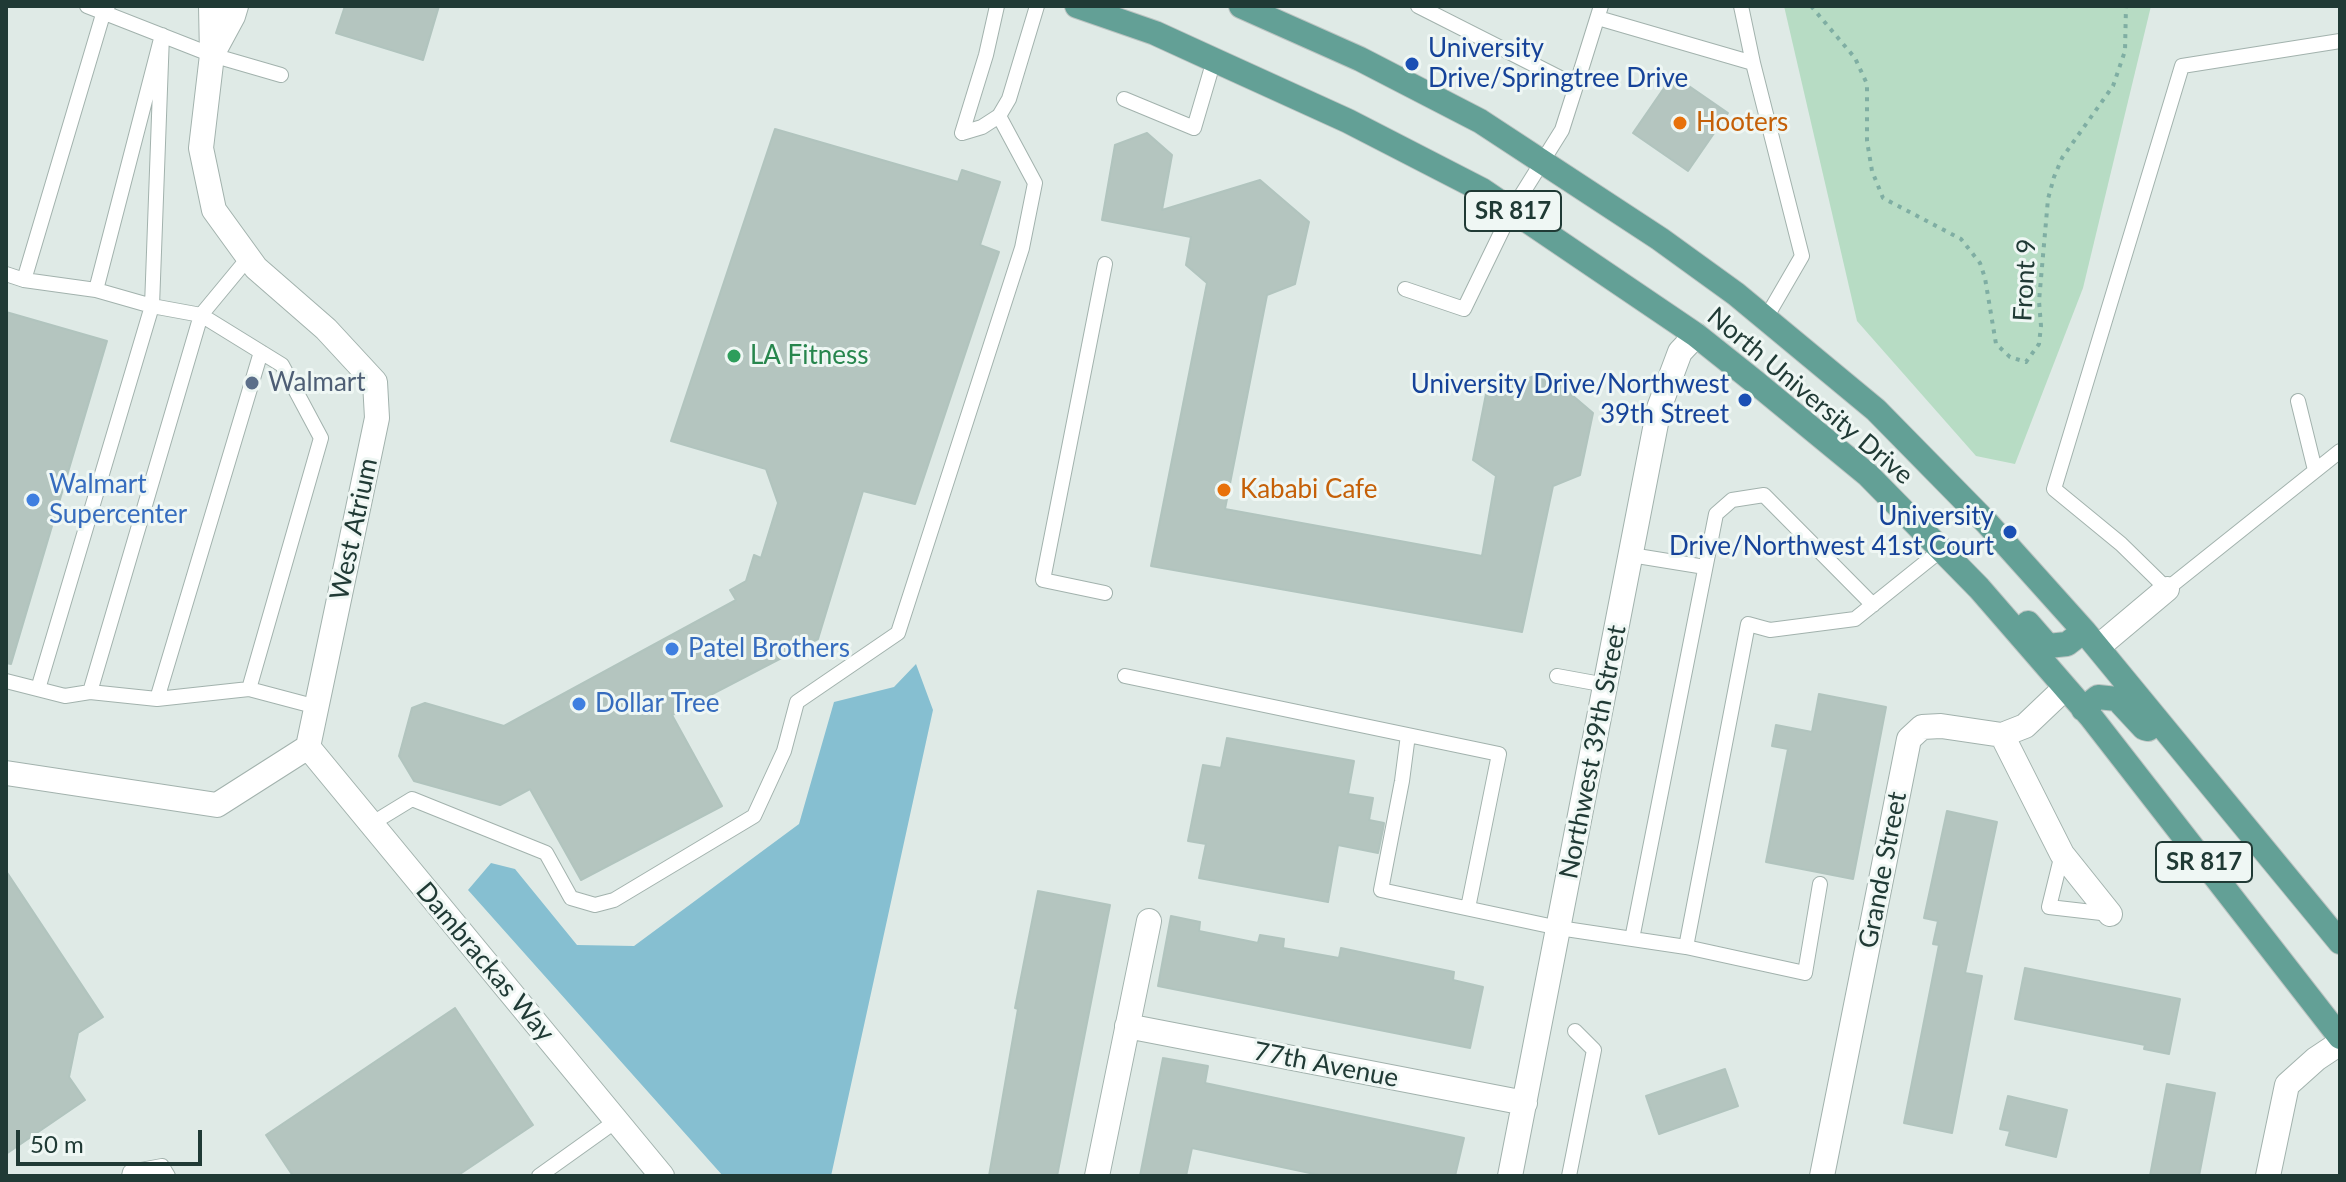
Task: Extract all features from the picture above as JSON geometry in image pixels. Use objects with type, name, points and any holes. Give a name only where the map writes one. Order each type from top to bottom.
[{"type":"main road","name":"North University Drive","points":[[1077,6],[1155,33],[1348,121],[1482,190],[1696,335],[1868,475],[1979,588],[2083,709],[2340,1037]]},
{"type":"main road","name":"North University Drive","points":[[1241,6],[1360,59],[1480,121],[1660,239],[1766,318],[1876,410],[1987,523],[2091,639],[2340,942]]},
{"type":"main road","points":[[1992,605],[2016,610],[2048,646],[2091,639]]},
{"type":"main road","points":[[2083,709],[2098,697],[2117,699],[2144,728],[2166,731]]},
{"type":"street","points":[[211,6],[212,55]]},
{"type":"street","points":[[212,55],[236,6]]},
{"type":"street","name":"West Atrium","points":[[212,55],[201,148],[214,210],[256,268],[326,329],[375,382],[377,418],[308,747]]},
{"type":"street","name":"Northwest 39th Street","points":[[1510,1176],[1659,408],[1680,352],[1696,335]]},
{"type":"street","points":[[2091,639],[2167,589]]},
{"type":"street","points":[[2065,688],[2025,726],[2002,735],[2062,854],[2110,914]]},
{"type":"street","name":"Grande Street","points":[[1822,1176],[1909,739],[1922,727],[2002,735]]},
{"type":"street","points":[[6,773],[217,805],[308,747]]},
{"type":"street","name":"Dambrackas Way","points":[[308,747],[662,1176]]},
{"type":"street","points":[[1097,1176],[1149,921]]},
{"type":"street","name":"77th Avenue","points":[[1127,1026],[1525,1103]]},
{"type":"street","points":[[2268,1176],[2287,1085],[2340,1043]]},
{"type":"lane","points":[[87,6],[106,9],[212,55],[281,75]]},
{"type":"lane","points":[[997,6],[962,133],[982,127],[999,116],[1009,99],[1037,6]]},
{"type":"lane","points":[[1418,6],[1576,86]]},
{"type":"lane","points":[[1741,6],[1802,256],[1766,318]]},
{"type":"lane","points":[[24,280],[106,9]]},
{"type":"lane","points":[[1405,289],[1464,309],[1512,210],[1562,130],[1600,12],[1753,63]]},
{"type":"lane","points":[[96,290],[162,35]]},
{"type":"lane","points":[[38,689],[152,306],[162,35]]},
{"type":"lane","points":[[2340,41],[2182,66],[2054,489],[2121,544],[2167,589],[2340,451]]},
{"type":"lane","points":[[1124,99],[1194,128],[1214,60]]},
{"type":"lane","points":[[371,824],[412,799],[546,853],[571,898],[595,905],[614,900],[754,816],[784,751],[797,702],[898,633],[1017,263],[1035,183],[999,116]]},
{"type":"lane","points":[[90,692],[201,315],[249,257]]},
{"type":"lane","points":[[1105,264],[1043,580],[1105,593]]},
{"type":"lane","points":[[6,274],[24,280],[96,290],[152,306],[201,315],[282,365],[321,438],[249,689]]},
{"type":"lane","points":[[157,699],[261,352]]},
{"type":"lane","points":[[2298,401],[2315,470]]},
{"type":"lane","points":[[1632,939],[1716,514],[1732,500],[1764,495],[1873,605]]},
{"type":"lane","points":[[1686,947],[1748,624],[1770,630],[1855,619],[1941,550]]},
{"type":"lane","points":[[1631,555],[1705,567]]},
{"type":"lane","points":[[1125,676],[1499,754],[1468,908]]},
{"type":"lane","points":[[1557,676],[1606,685]]},
{"type":"lane","points":[[6,681],[65,696],[90,692],[157,699],[249,689],[317,707]]},
{"type":"lane","points":[[1408,735],[1381,890],[1559,928],[1686,947],[1805,973],[1820,884]]},
{"type":"lane","points":[[2062,854],[2049,907],[2110,914]]},
{"type":"lane","points":[[1569,1176],[1594,1050],[1575,1031]]},
{"type":"lane","points":[[539,1176],[616,1121]]},
{"type":"lane","points":[[129,1176],[130,1172],[162,1166],[168,1176]]},
{"type":"path","name":"Front 9","points":[[1811,6],[1855,58],[1867,84],[1867,141],[1872,171],[1883,198],[1961,239],[1980,263],[1985,278],[1996,344],[2010,357],[2026,362],[2039,344],[2039,301],[2048,199],[2054,177],[2062,158],[2113,86],[2125,51],[2126,6]]},
{"type":"green space","points":[[1784,6],[2151,6],[2083,288],[2015,464],[1976,456],[1857,321]]},
{"type":"water","points":[[916,664],[933,710],[831,1176],[723,1176],[468,890],[491,863],[515,869],[577,945],[634,946],[799,824],[834,702],[894,687]]},
{"type":"building","points":[[345,6],[439,6],[423,60],[336,33]]},
{"type":"building","name":"Hooters","points":[[1673,75],[1728,113],[1688,171],[1633,133]]},
{"type":"building","points":[[775,129],[958,182],[962,170],[1000,182],[980,245],[999,252],[915,504],[863,491],[818,639],[672,715],[722,806],[581,880],[530,789],[500,805],[414,781],[399,756],[412,708],[425,703],[504,726],[736,600],[730,590],[746,581],[754,555],[761,558],[778,503],[766,469],[671,441]]},
{"type":"building","points":[[1147,133],[1172,155],[1162,210],[1260,180],[1309,222],[1295,284],[1267,295],[1225,509],[1482,556],[1496,476],[1473,460],[1486,394],[1545,372],[1593,413],[1580,475],[1553,486],[1522,632],[1151,566],[1207,283],[1186,265],[1191,237],[1102,220],[1115,145]]},
{"type":"building","name":"Walmart Supercenter","points":[[6,312],[107,341],[11,664],[6,663]]},
{"type":"building","points":[[1819,694],[1886,707],[1853,879],[1766,862],[1788,749],[1772,746],[1776,725],[1812,732]]},
{"type":"building","points":[[1227,738],[1354,761],[1348,794],[1373,798],[1369,820],[1384,823],[1383,829],[1378,853],[1338,845],[1328,902],[1199,878],[1206,844],[1188,841],[1203,765],[1221,768]]},
{"type":"building","points":[[1947,811],[1997,822],[1965,973],[1982,976],[1952,1133],[1904,1123],[1939,945],[1933,944],[1938,921],[1924,918]]},
{"type":"building","points":[[6,871],[103,1017],[78,1033],[69,1077],[85,1100],[6,1154]]},
{"type":"building","points":[[1038,891],[1110,905],[1057,1176],[989,1176],[1018,1009],[1015,1008]]},
{"type":"building","points":[[1171,916],[1200,922],[1199,931],[1258,943],[1260,935],[1284,939],[1283,948],[1339,958],[1341,948],[1454,972],[1453,980],[1483,987],[1470,1048],[1158,986]]},
{"type":"building","points":[[2025,968],[2180,999],[2169,1054],[2144,1049],[2145,1045],[2015,1019]]},
{"type":"building","points":[[455,1008],[533,1125],[457,1176],[293,1176],[266,1135]]},
{"type":"building","points":[[1163,1058],[1208,1066],[1205,1083],[1464,1138],[1455,1176],[1324,1176],[1192,1148],[1186,1176],[1140,1176]]},
{"type":"building","points":[[1725,1069],[1738,1106],[1659,1134],[1646,1096]]},
{"type":"building","points":[[2167,1084],[2215,1093],[2199,1176],[2150,1176]]},
{"type":"building","points":[[2008,1096],[2067,1110],[2056,1157],[2006,1145],[2010,1131],[2000,1129]]},
{"type":"place","name":"University Drive/Springtree Drive","points":[[1412,64]]},
{"type":"place","name":"Hooters","points":[[1680,123]]},
{"type":"place","name":"LA Fitness","points":[[734,356]]},
{"type":"place","name":"Walmart","points":[[252,383]]},
{"type":"place","name":"University Drive/Northwest 39th Street","points":[[1745,400]]},
{"type":"place","name":"Kababi Cafe","points":[[1224,490]]},
{"type":"place","name":"Walmart Supercenter","points":[[33,500]]},
{"type":"place","name":"University Drive/Northwest 41st Court","points":[[2010,532]]},
{"type":"place","name":"Patel Brothers","points":[[672,649]]},
{"type":"place","name":"Dollar Tree","points":[[579,704]]}]
